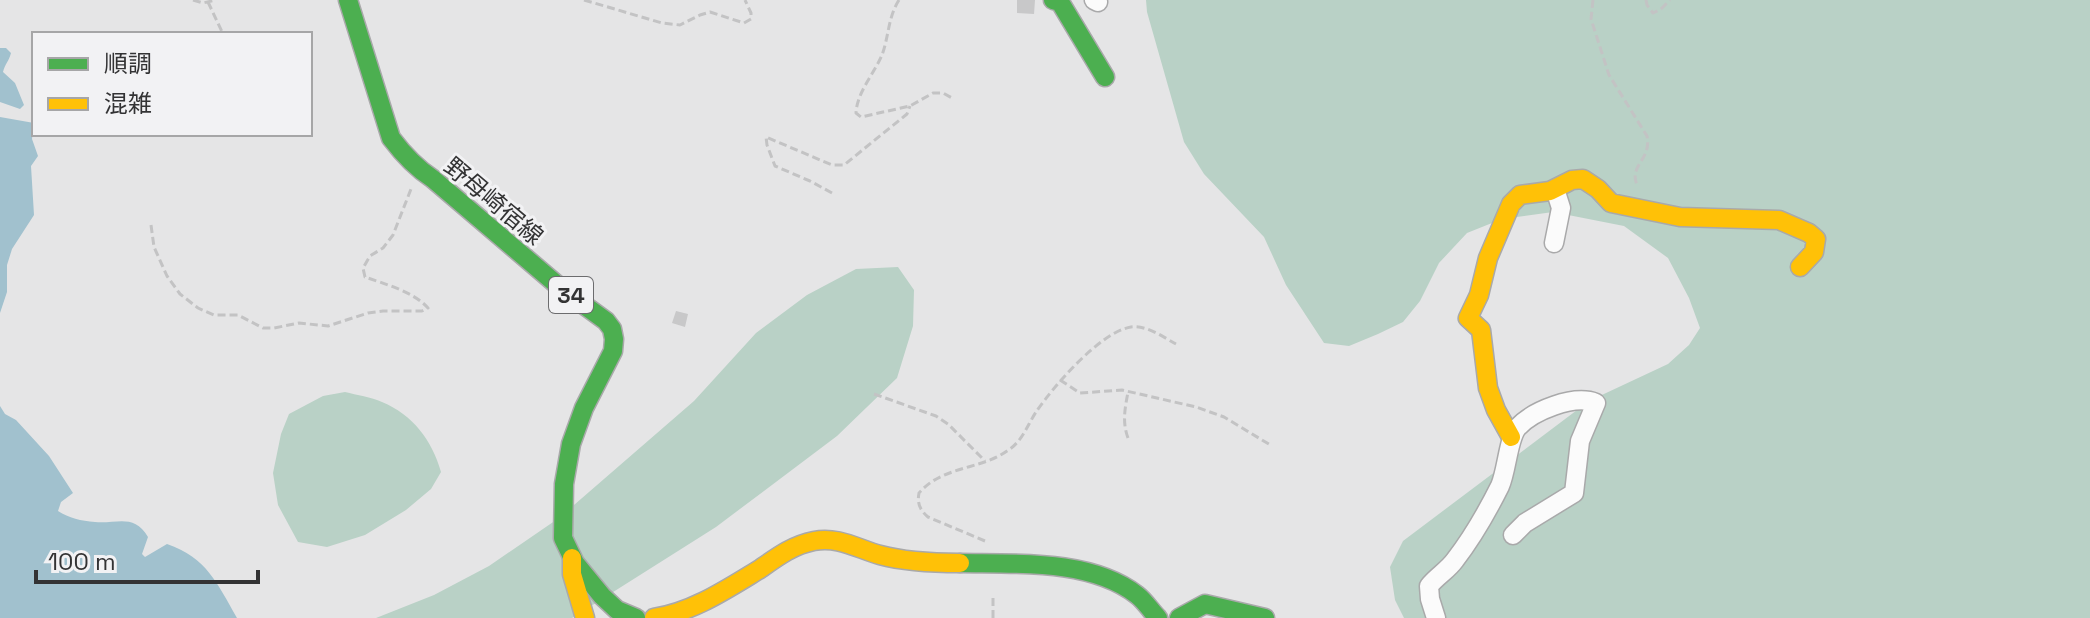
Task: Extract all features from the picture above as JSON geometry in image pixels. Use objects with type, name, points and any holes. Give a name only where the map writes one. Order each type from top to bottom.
[{"type":"main road","name":"野母崎宿線","points":[[348,0],[391,138],[418,170],[444,188],[612,329],[613,351],[576,424],[566,459],[564,540],[579,569],[612,606],[636,618]]},
{"type":"main road","points":[[1053,0],[1060,2],[1105,77]]},
{"type":"main road","points":[[1511,437],[1496,413],[1486,379],[1481,330],[1468,318],[1479,295],[1488,258],[1511,204],[1520,195],[1555,189],[1572,180],[1583,179],[1611,203],[1680,217],[1779,220],[1816,239],[1817,245],[1811,257],[1800,267]]},
{"type":"main road","points":[[654,618],[696,605],[790,549],[820,539],[917,562],[1016,563],[1078,570],[1117,584],[1146,602],[1158,618]]},
{"type":"main road","points":[[572,558],[573,578],[585,618]]},
{"type":"main road","points":[[1179,618],[1205,604],[1265,618]]},
{"type":"street","points":[[1554,243],[1561,208],[1555,189]]},
{"type":"street","points":[[1436,618],[1429,586],[1453,563],[1501,485],[1511,437],[1517,428],[1528,418],[1550,407],[1582,400],[1596,403],[1580,441],[1574,493],[1525,523],[1513,535]]},
{"type":"path","points":[[193,0],[203,3],[216,0]]},
{"type":"path","points":[[584,0],[662,23],[680,25],[710,12],[744,23],[751,19],[745,0]]},
{"type":"path","points":[[899,0],[893,10],[882,54],[857,104],[856,113],[861,117],[910,106],[933,93],[943,93],[952,98]]},
{"type":"path","points":[[1593,0],[1591,19],[1609,75],[1647,136],[1649,146],[1646,156],[1635,170],[1635,183],[1648,200],[1651,211]]},
{"type":"path","points":[[1646,0],[1653,13],[1670,0]]},
{"type":"path","points":[[208,2],[222,32]]},
{"type":"path","points":[[832,193],[775,166],[766,137],[832,165],[844,165],[907,114],[910,106]]},
{"type":"path","points":[[151,225],[154,247],[167,276],[180,294],[198,308],[214,315],[238,315],[263,328],[274,328],[299,323],[328,326],[383,311],[422,311],[428,308],[423,303],[365,277],[363,268],[370,256],[383,248],[393,235],[418,170]]},
{"type":"path","points":[[985,541],[928,517],[921,511],[919,493],[944,475],[1006,452],[1020,440],[1060,380],[1111,336],[1130,327],[1144,328],[1176,344]]},
{"type":"path","points":[[1060,380],[1080,393],[1128,392],[1196,407],[1224,417],[1272,446]]},
{"type":"path","points":[[1128,392],[1124,427],[1128,438]]},
{"type":"path","points":[[874,394],[936,416],[986,461]]},
{"type":"path","points":[[993,594],[993,618]]},
{"type":"green space","points":[[1146,0],[2090,0],[2090,618],[1404,618],[1395,600],[1390,567],[1403,541],[1589,401],[1668,364],[1689,345],[1700,328],[1689,298],[1668,258],[1624,226],[1553,212],[1502,219],[1467,233],[1439,263],[1420,301],[1403,322],[1349,346],[1324,343],[1286,285],[1264,237],[1204,174],[1184,142]]},
{"type":"green space","points":[[898,267],[914,290],[913,326],[897,378],[837,436],[716,527],[572,618],[376,618],[434,595],[489,566],[559,518],[694,401],[756,333],[807,295],[856,269]]},
{"type":"green space","points":[[345,392],[378,400],[412,421],[427,439],[441,472],[431,489],[406,510],[365,535],[327,547],[298,542],[278,505],[273,473],[281,434],[289,414],[323,396]]},
{"type":"water","points":[[0,48],[6,48],[11,53],[3,72],[15,83],[24,105],[20,109],[0,102]]},
{"type":"water","points":[[0,117],[32,123],[32,139],[38,156],[31,166],[34,215],[12,249],[7,265],[7,292],[0,313]]},
{"type":"water","points":[[0,406],[49,456],[73,493],[61,502],[58,511],[85,521],[124,521],[137,525],[148,537],[142,554],[145,557],[167,544],[181,550],[210,573],[237,618],[0,618]]},
{"type":"building","points":[[1017,0],[1035,0],[1034,14],[1017,13]]},
{"type":"building","points":[[676,311],[688,314],[685,327],[672,323]]},
{"type":"traffic: fast","points":[[348,0],[391,138],[421,170],[612,329],[613,351],[584,408],[571,444],[564,484],[563,538],[575,563],[602,596],[617,610],[636,618]]},
{"type":"traffic: fast","points":[[1053,0],[1060,2],[1105,77]]},
{"type":"traffic: fast","points":[[960,563],[1052,566],[1098,575],[1137,595],[1158,618]]},
{"type":"traffic: fast","points":[[1179,618],[1205,604],[1265,618]]},
{"type":"traffic: slow","points":[[1511,437],[1488,388],[1481,330],[1468,318],[1479,295],[1488,258],[1511,204],[1520,195],[1550,191],[1572,180],[1583,179],[1611,203],[1680,217],[1779,220],[1816,239],[1814,252],[1800,267]]},
{"type":"traffic: slow","points":[[654,618],[682,611],[709,599],[786,552],[814,541],[840,542],[900,559],[960,563]]},
{"type":"traffic: slow","points":[[572,558],[572,574],[585,618]]}]
